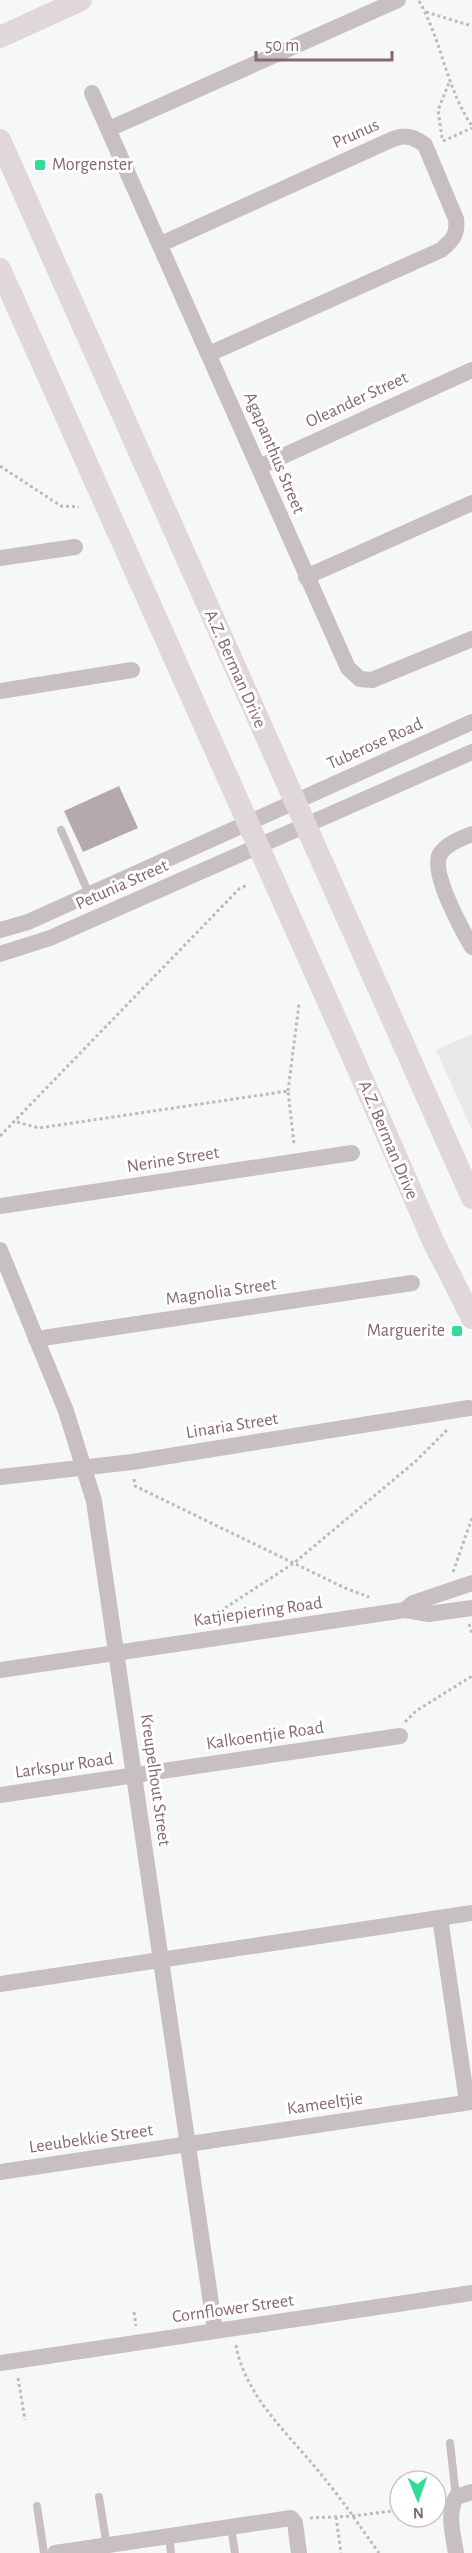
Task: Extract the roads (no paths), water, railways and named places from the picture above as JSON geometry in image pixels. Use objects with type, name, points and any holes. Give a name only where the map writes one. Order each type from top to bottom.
[{"type":"main road","points":[[0,37],[81,0]]},
{"type":"main road","name":"A.Z. Berman Drive","points":[[0,140],[472,1198]]},
{"type":"main road","name":"A.Z. Berman Drive","points":[[0,269],[248,821],[399,1168],[472,1318]]},
{"type":"street","points":[[109,129],[398,0]]},
{"type":"street","name":"Agapanthus Street","points":[[92,93],[348,668],[360,679],[372,680],[472,639]]},
{"type":"street","name":"Prunus","points":[[161,244],[393,138],[403,135],[415,137],[425,145],[456,219],[458,231],[452,242],[441,250],[209,354]]},
{"type":"street","name":"Oleander Street","points":[[259,467],[472,370]]},
{"type":"street","points":[[306,577],[472,503]]},
{"type":"street","points":[[0,558],[75,547]]},
{"type":"street","points":[[0,691],[132,670]]},
{"type":"street","name":"Tuberose Road","points":[[248,821],[472,722]]},
{"type":"street","points":[[306,826],[472,752]]},
{"type":"street","name":"Petunia Street","points":[[0,930],[28,922],[248,821]]},
{"type":"street","name":"Petunia Street","points":[[0,954],[50,938],[306,826]]},
{"type":"street","points":[[472,834],[448,845],[439,856],[438,868],[441,882],[472,947]]},
{"type":"street","name":"Nerine Street","points":[[0,1206],[352,1153]]},
{"type":"street","name":"Kreupelhout Street","points":[[0,1250],[66,1411],[94,1501],[215,2331]]},
{"type":"street","name":"Magnolia Street","points":[[36,1339],[412,1283]]},
{"type":"street","name":"Linaria Street","points":[[0,1477],[83,1465],[132,1462],[469,1408]]},
{"type":"street","name":"Katjiepiering Road","points":[[405,1610],[413,1603],[472,1583]]},
{"type":"street","name":"Katjiepiering Road","points":[[0,1670],[405,1610],[429,1614],[470,1615]]},
{"type":"street","name":"Kalkoentjie Road","points":[[135,1776],[400,1736]]},
{"type":"street","name":"Larkspur Road","points":[[0,1795],[135,1776]]},
{"type":"street","points":[[0,1984],[472,1913]]},
{"type":"street","name":"Kameeltjie","points":[[188,2144],[470,2102],[440,1918]]},
{"type":"street","name":"Leeubekkie Street","points":[[0,2172],[188,2144]]},
{"type":"street","name":"Cornflower Street","points":[[7,2362],[472,2293]]},
{"type":"street","points":[[456,2553],[451,2517],[464,2495]]},
{"type":"street","points":[[55,2553],[170,2545],[231,2527],[294,2518],[299,2553]]},
{"type":"lane","points":[[61,830],[89,894]]},
{"type":"lane","points":[[450,2443],[464,2495]]},
{"type":"lane","points":[[99,2497],[107,2549]]},
{"type":"lane","points":[[37,2506],[44,2553]]},
{"type":"lane","points":[[231,2527],[236,2553]]},
{"type":"place","name":"Morgenster","points":[[40,165]]},
{"type":"place","name":"Marguerite","points":[[457,1331]]}]
